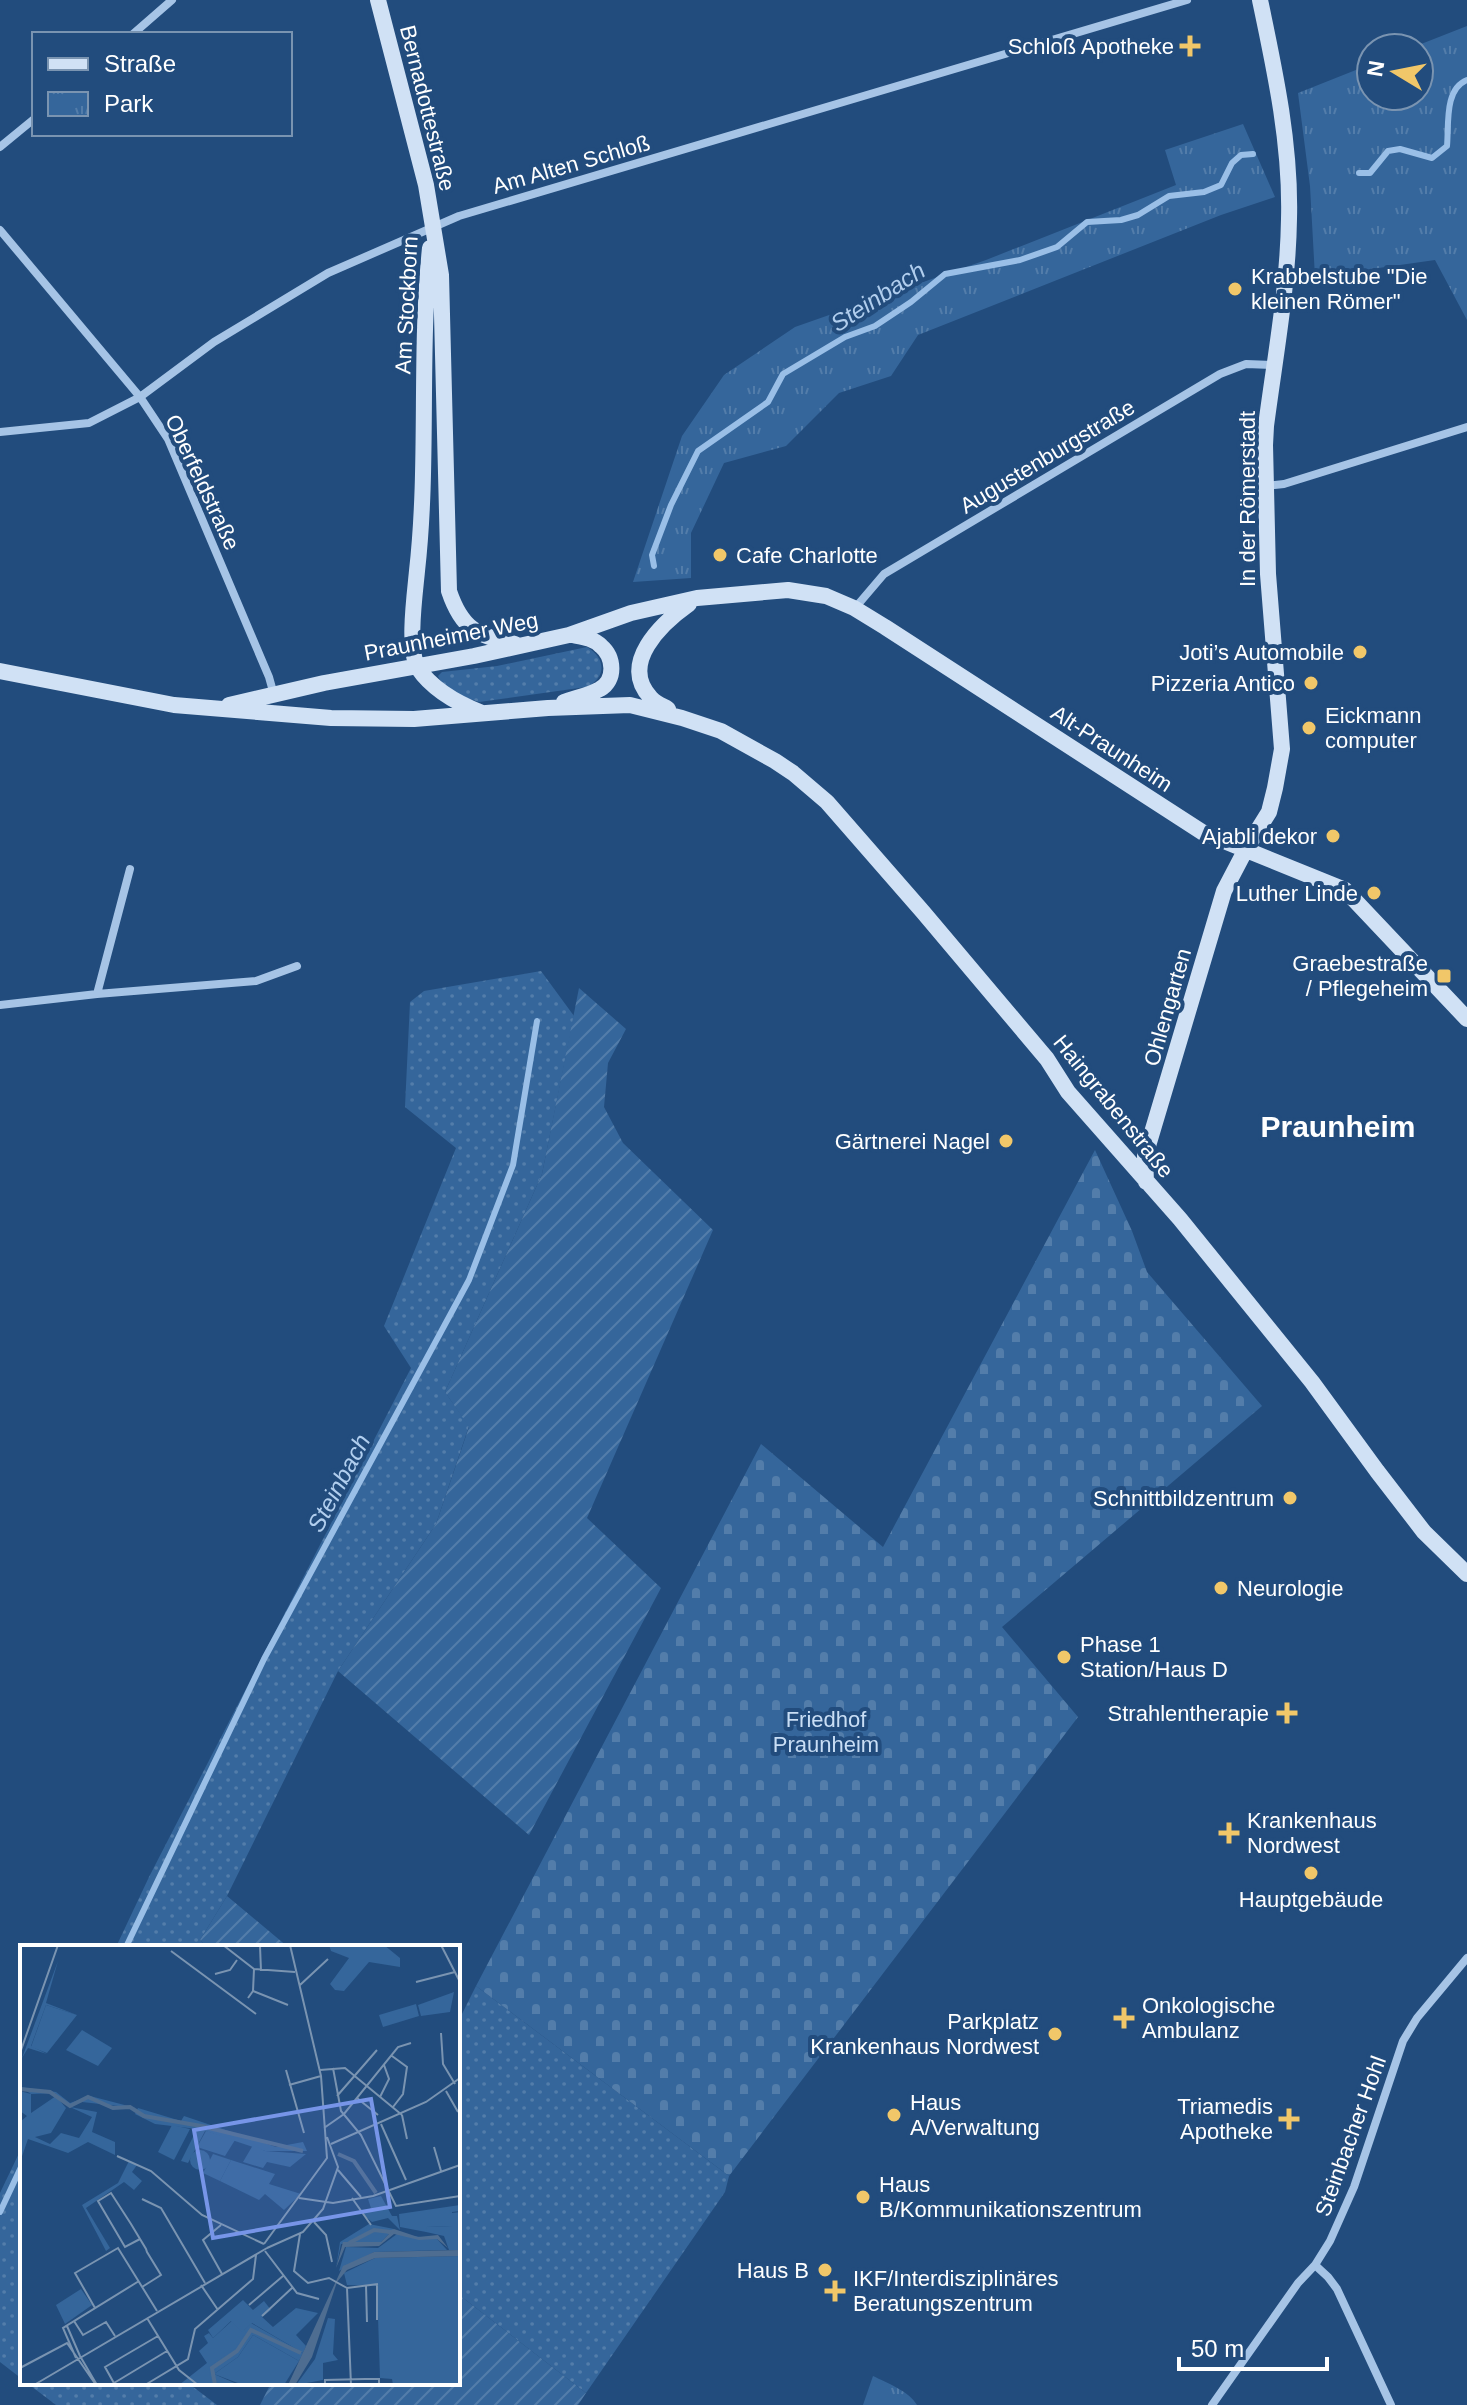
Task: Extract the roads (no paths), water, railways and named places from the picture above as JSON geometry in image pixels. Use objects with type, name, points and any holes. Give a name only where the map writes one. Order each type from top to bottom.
[{"type":"main road","name":"Bernadottestraße","points":[[378,0],[426,185],[433,226]]},
{"type":"main road","name":"In der Römerstadt","points":[[1246,849],[1269,812],[1282,749],[1268,574],[1265,487],[1266,426],[1285,289],[1290,202],[1277,81],[1260,0]]},
{"type":"main road","name":"Am Stockborn","points":[[433,226],[441,275],[449,591],[465,624],[485,636],[521,645]]},
{"type":"main road","name":"Am Stockborn","points":[[417,666],[413,614],[422,528],[423,352],[433,226]]},
{"type":"main road","name":"Alt-Praunheim","points":[[697,598],[788,590],[826,596],[854,608],[1202,832],[1345,890],[1467,1019]]},
{"type":"main road","name":"Praunheimer Weg","points":[[211,709],[324,683],[569,635],[631,613],[697,598]]},
{"type":"main road","points":[[682,718],[652,699],[641,681],[642,655],[655,633],[697,598]]},
{"type":"main road","points":[[548,708],[601,689],[612,673],[610,659],[600,644],[587,637],[569,635]]},
{"type":"main road","points":[[417,666],[444,694],[487,715]]},
{"type":"main road","name":"Praunheimer Weg","points":[[0,671],[174,705],[284,715],[414,719],[630,705],[682,718]]},
{"type":"main road","name":"Haingrabenstraße","points":[[682,718],[721,731],[757,750],[793,773],[827,802],[1047,1059],[1068,1092],[1180,1219],[1312,1382],[1424,1532],[1467,1574]]},
{"type":"main road","name":"Ohlengarten","points":[[1146,1182],[1145,1156],[1224,891],[1246,849]]},
{"type":"street","points":[[135,32],[172,0]]},
{"type":"street","name":"Am Alten Schloß","points":[[0,432],[89,423],[140,397],[214,342],[328,273],[474,211],[1187,0]]},
{"type":"street","points":[[0,147],[32,121]]},
{"type":"street","name":"Oberfeldstraße","points":[[0,230],[140,397],[168,439],[269,677],[274,696]]},
{"type":"street","name":"Augustenburgstraße","points":[[854,608],[884,574],[1220,374],[1246,364],[1274,365]]},
{"type":"street","points":[[1265,487],[1284,484],[1467,427]]},
{"type":"street","points":[[97,994],[130,869]]},
{"type":"street","points":[[0,1005],[256,981],[297,966]]},
{"type":"street","name":"Steinbacher Hohl","points":[[1212,2405],[1330,2241],[1354,2187],[1403,2041],[1417,2018],[1467,1958]]},
{"type":"street","points":[[1315,2265],[1337,2289],[1391,2405]]},
{"type":"waterway","name":"Steinbach","points":[[1359,173],[1370,173],[1388,151],[1400,149],[1432,158],[1447,146],[1451,99],[1454,91],[1467,80]]},
{"type":"waterway","name":"Steinbach","points":[[654,566],[652,555],[671,505],[698,451],[768,402],[783,374],[845,337],[875,326],[945,274],[1020,260],[1057,247],[1087,222],[1121,220],[1138,215],[1169,196],[1204,192],[1221,185],[1232,163],[1241,155],[1253,154]]},
{"type":"waterway","name":"Steinbach","points":[[127,1945],[264,1659],[469,1280],[513,1165],[537,1021]]},
{"type":"waterway","name":"Steinbach","points":[[0,2212],[20,2169]]},
{"type":"place","name":"Schloß Apotheke","points":[[1190,46]]},
{"type":"place","name":"Krabbelstube \"Die kleinen Römer\"","points":[[1235,289]]},
{"type":"place","name":"Cafe Charlotte","points":[[720,555]]},
{"type":"place","name":"Joti’s Automobile","points":[[1360,652]]},
{"type":"place","name":"Pizzeria Antico","points":[[1311,683]]},
{"type":"place","name":"Eickmann computer","points":[[1309,728]]},
{"type":"place","name":"Ajabli dekor","points":[[1333,836]]},
{"type":"place","name":"Luther Linde","points":[[1374,893]]},
{"type":"place","name":"Graebestraße / Pflegeheim","points":[[1444,976]]},
{"type":"place","name":"Gärtnerei Nagel","points":[[1006,1141]]},
{"type":"place","name":"Schnittbildzentrum","points":[[1290,1498]]},
{"type":"place","name":"Neurologie","points":[[1221,1588]]},
{"type":"place","name":"Phase 1 Station/Haus D","points":[[1064,1657]]},
{"type":"place","name":"Strahlentherapie","points":[[1287,1713]]},
{"type":"place","name":"Krankenhaus Nordwest","points":[[1229,1833]]},
{"type":"place","name":"Hauptgebäude","points":[[1311,1873]]},
{"type":"place","name":"Onkologische Ambulanz","points":[[1124,2018]]},
{"type":"place","name":"Parkplatz Krankenhaus Nordwest","points":[[1055,2034]]},
{"type":"place","name":"Haus A/Verwaltung","points":[[894,2115]]},
{"type":"place","name":"Triamedis Apotheke","points":[[1289,2119]]},
{"type":"place","name":"Haus B/Kommunikationszentrum","points":[[863,2197]]},
{"type":"place","name":"Haus B","points":[[825,2270]]},
{"type":"place","name":"IKF/Interdisziplinäres Beratungszentrum","points":[[835,2291]]},
{"type":"district","name":"Praunheim","points":[[1338,1127]]},
{"type":"park label","name":"Friedhof Praunheim","points":[[826,1732]]}]
